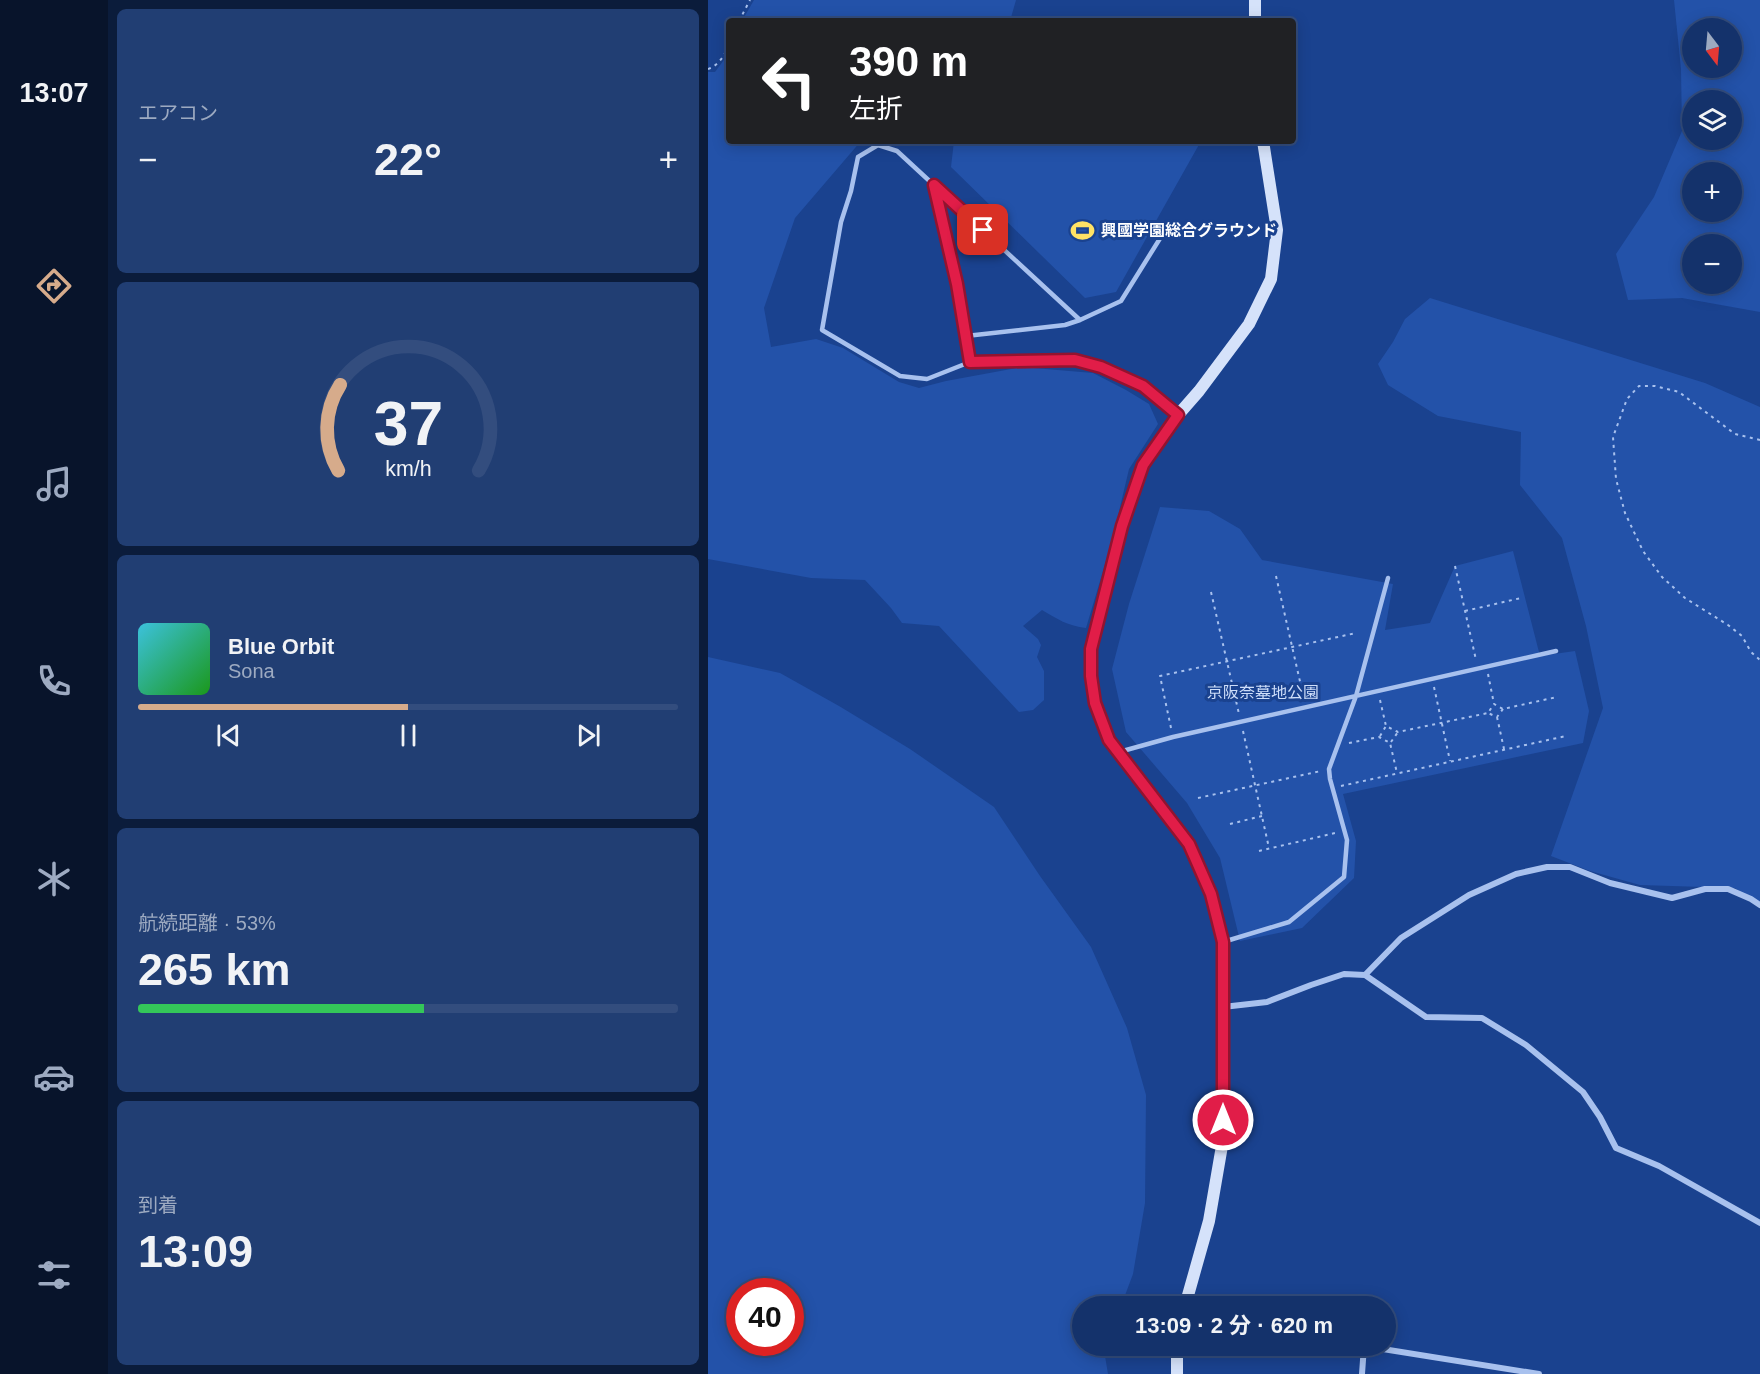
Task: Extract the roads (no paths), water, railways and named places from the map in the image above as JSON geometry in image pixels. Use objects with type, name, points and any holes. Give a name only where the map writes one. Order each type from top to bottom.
[{"type":"street","points":[[1255,0],[1255,18]]},
{"type":"street","points":[[1188,1296],[1209,1221],[1223,1140],[1223,942],[1211,894],[1189,844],[1109,740],[1095,703],[1091,676],[1091,649],[1122,526],[1143,465],[1178,415],[1249,324],[1271,279],[1277,230],[1263,144]]},
{"type":"street","points":[[1365,975],[1401,938],[1469,895],[1516,874],[1547,867],[1570,867],[1610,883],[1672,898],[1705,889],[1728,889],[1760,905]]},
{"type":"street","points":[[1223,1007],[1267,1002],[1344,974],[1365,975],[1426,1017],[1482,1018],[1526,1045],[1583,1092],[1600,1117],[1616,1148],[1659,1166],[1760,1223]]},
{"type":"street","points":[[1362,1374],[1364,1346],[1503,1371],[1539,1374]]},
{"type":"street","points":[[1177,1374],[1178,1356]]},
{"type":"lane","points":[[1080,320],[897,150],[878,145],[858,157],[851,191],[841,222],[822,330],[900,376],[927,379],[970,362],[1075,360],[1101,367],[1143,386],[1178,415]]},
{"type":"lane","points":[[934,185],[957,284],[970,362]]},
{"type":"lane","points":[[966,336],[1065,325],[1121,301],[1169,224]]},
{"type":"lane","points":[[1223,942],[1289,922],[1344,877],[1347,840],[1329,769],[1356,696],[1388,578]]},
{"type":"lane","points":[[1119,752],[1173,737],[1556,651]]},
{"type":"place","name":"興國学園総合グラウンド","points":[[1083,230]]},
{"type":"park label","name":"京阪奈墓地公園","points":[[1263,692]]}]
